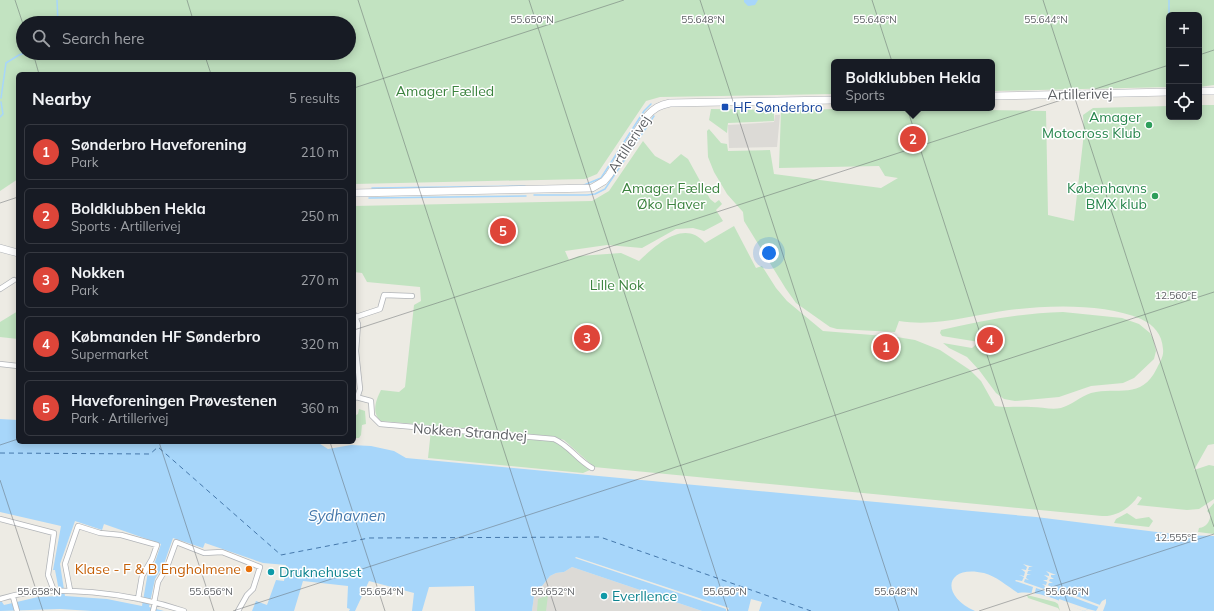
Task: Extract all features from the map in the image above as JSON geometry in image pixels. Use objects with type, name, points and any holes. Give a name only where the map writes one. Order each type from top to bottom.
[{"type":"street","points":[[1202,91],[1214,91]]},
{"type":"street","name":"Artillerivej","points":[[995,96],[1166,92]]},
{"type":"street","name":"Artillerivej","points":[[356,193],[592,188],[604,181],[609,175],[646,116],[651,111],[662,105],[670,103],[831,100]]},
{"type":"street","points":[[0,248],[16,252]]},
{"type":"street","points":[[0,289],[14,280]]},
{"type":"street","points":[[356,316],[380,309],[383,303],[384,294],[412,296]]},
{"type":"street","points":[[356,319],[358,324],[356,351],[360,389],[356,396]]},
{"type":"street","points":[[0,364],[16,366]]},
{"type":"street","name":"Nokken Strandvej","points":[[356,398],[371,401],[372,416],[380,424],[554,439],[568,447],[592,468]]},
{"type":"street","points":[[0,520],[27,527],[52,531],[54,533],[48,575],[56,590]]},
{"type":"street","points":[[67,590],[65,564],[78,526],[100,533],[121,535],[157,545],[152,559],[142,576],[140,600]]},
{"type":"street","points":[[154,605],[158,582],[167,567],[176,542],[204,553],[222,552],[260,567],[253,589],[247,595],[238,611]]},
{"type":"street","points":[[0,593],[1,599],[14,599],[56,590],[67,590],[140,600],[154,605],[184,611]]},
{"type":"street","points":[[14,599],[17,611]]},
{"type":"shaded area","points":[[775,115],[780,115],[777,147],[729,148],[728,125],[774,122]]},
{"type":"shaded area","points":[[572,567],[702,611],[532,611],[535,589],[542,586],[550,576],[556,573],[564,572]]},
{"type":"green space","name":"Amager Fælled","points":[[0,0],[1214,0],[1214,85],[1202,87],[1202,12],[1166,12],[1166,87],[995,91],[995,59],[831,59],[831,94],[660,97],[646,101],[597,174],[585,179],[356,184],[356,72],[16,72],[16,180],[0,191]]},
{"type":"green space","points":[[1202,105],[1214,105],[1214,444],[1208,445],[1194,470],[1209,465],[1214,466],[1214,499],[1199,509],[1187,510],[1137,505],[1142,498],[1138,496],[1132,504],[1118,513],[1102,516],[594,467],[564,440],[549,436],[381,421],[376,414],[375,406],[381,390],[399,392],[405,387],[414,305],[421,301],[420,287],[367,282],[362,273],[356,272],[356,206],[592,201],[609,191],[643,141],[655,156],[670,164],[681,154],[688,159],[710,199],[715,203],[719,200],[722,204],[716,210],[723,221],[704,231],[693,228],[676,229],[642,248],[607,245],[565,251],[569,260],[579,256],[621,253],[639,261],[653,248],[670,237],[688,233],[697,236],[705,243],[734,226],[756,268],[762,266],[776,288],[787,301],[823,331],[897,337],[915,340],[940,350],[970,370],[981,381],[995,406],[1057,409],[1065,407],[1091,393],[1136,389],[1144,385],[1151,378],[1162,357],[1163,352],[1161,339],[1159,334],[1146,321],[1111,310],[1058,306],[1024,308],[927,323],[899,321],[895,332],[837,329],[830,327],[796,303],[744,221],[743,212],[727,194],[714,172],[708,157],[707,131],[709,129],[721,143],[727,144],[728,151],[770,150],[774,174],[881,188],[898,178],[885,176],[879,166],[779,168],[781,111],[831,109],[831,111],[1046,111],[1048,215],[1074,221],[1084,133],[1083,115],[1093,108],[1166,106],[1166,120],[1202,120]]},
{"type":"green space","points":[[711,109],[774,110],[774,121],[728,123],[727,133],[709,120]]},
{"type":"green space","points":[[16,312],[16,339],[0,337],[0,322]]},
{"type":"green space","points":[[1063,312],[1122,318],[1139,324],[1150,333],[1153,339],[1156,351],[1154,359],[1134,378],[1123,383],[1091,386],[1059,397],[1015,401],[1004,399],[996,393],[967,357],[949,348],[943,343],[972,348],[979,342],[942,336],[940,333],[941,330],[1002,318]]},
{"type":"green space","points":[[359,409],[365,411],[366,424],[362,425],[361,435],[359,438],[356,438],[356,415],[358,414]]},
{"type":"green space","points":[[431,430],[554,441],[590,470],[583,473],[428,458]]},
{"type":"green space","points":[[1214,503],[1214,534],[1198,532],[1199,528],[1204,527],[1208,522],[1211,515],[1207,511]]},
{"type":"green space","points":[[1127,513],[1136,519],[1149,517],[1153,521],[1149,527],[1114,523],[1116,519]]},
{"type":"green space","points":[[548,595],[546,611],[537,611],[538,599]]},
{"type":"green space","points":[[1027,595],[1055,602],[1058,604],[1060,611],[1058,608],[1028,598]]},
{"type":"water","points":[[744,0],[758,0],[755,5],[748,6]]},
{"type":"water","name":"Sydhavnen","points":[[0,419],[16,420],[16,444],[320,444],[328,449],[351,445],[371,446],[394,451],[406,458],[1036,517],[1181,535],[1214,536],[1214,611],[1103,611],[1106,599],[1102,601],[1096,611],[1088,609],[1084,611],[1043,595],[1035,593],[1018,593],[993,576],[971,571],[962,573],[955,577],[952,583],[952,590],[963,604],[975,611],[759,611],[762,602],[751,599],[748,611],[702,611],[572,567],[564,572],[556,573],[550,576],[542,586],[535,589],[532,611],[475,611],[474,586],[429,587],[422,611],[412,611],[414,593],[369,581],[355,611],[349,611],[350,609],[347,608],[348,586],[303,581],[294,611],[252,611],[256,601],[267,605],[276,580],[284,581],[286,565],[263,563],[205,543],[203,548],[173,538],[164,564],[155,579],[149,607],[164,611],[92,611],[60,609],[0,611],[0,599],[4,605],[38,597],[60,596],[55,570],[53,570],[61,526],[0,512]],"holes":[[[75,521],[102,530],[104,524],[161,544],[155,562],[148,572],[142,606],[107,599],[65,596],[60,564]]]},
{"type":"pier","points":[[576,557],[729,608],[726,611],[726,609],[575,558]]},
{"type":"pier","points":[[1023,564],[1033,567],[1029,567],[1028,570],[1032,571],[1028,571],[1027,574],[1031,575],[1027,575],[1026,578],[1029,580],[1025,579],[1024,582],[1044,589],[1045,586],[1042,584],[1046,585],[1047,582],[1043,580],[1047,580],[1048,578],[1044,575],[1049,576],[1046,571],[1056,575],[1051,575],[1054,579],[1050,579],[1049,581],[1053,583],[1049,583],[1048,585],[1052,588],[1047,587],[1047,589],[1055,593],[1054,594],[1036,588],[1034,596],[1031,595],[1033,587],[1015,581],[1022,581],[1024,577],[1019,575],[1024,576],[1025,572],[1021,569],[1026,570],[1027,567]]},
{"type":"pier","points":[[1060,590],[1100,605],[1099,607],[1059,592]]},
{"type":"pier","points":[[1059,599],[1088,609],[1084,611],[1059,602]]},
{"type":"waterway","points":[[57,0],[58,16]]},
{"type":"waterway","points":[[1169,0],[1169,12]]},
{"type":"waterway","points":[[1,98],[6,63],[16,57]]},
{"type":"waterway","points":[[0,117],[3,114],[1,102]]},
{"type":"waterway","points":[[584,185],[601,178],[644,111],[651,104]]},
{"type":"waterway","points":[[534,195],[587,195],[595,194],[605,189],[654,116]]},
{"type":"waterway","points":[[372,188],[525,186]]},
{"type":"waterway","points":[[369,198],[526,196]]},
{"type":"ferry route","points":[[0,453],[150,454],[158,447],[281,555],[369,538],[600,537],[811,611]]},
{"type":"place","name":"HF Sønderbro","points":[[725,107]]},
{"type":"place","name":"Amager Motocross Klub","points":[[1149,125]]},
{"type":"place","name":"Boldklubben Hekla","points":[[913,139]]},
{"type":"place","name":"Københavns BMX klub","points":[[1155,196]]},
{"type":"place","name":"Haveforeningen Prøvestenen","points":[[503,231]]},
{"type":"place","name":"Nokken","points":[[587,338]]},
{"type":"place","name":"Købmanden HF Sønderbro","points":[[990,340]]},
{"type":"place","name":"Sønderbro Haveforening","points":[[886,347]]},
{"type":"place","name":"Klase - F & B Engholmene","points":[[249,569]]},
{"type":"place","name":"Druknehuset","points":[[271,572]]},
{"type":"place","name":"Everllence","points":[[604,596]]},
{"type":"park label","name":"Amager Fælled Øko Haver","points":[[671,196]]},
{"type":"park label","name":"Lille Nok","points":[[617,285]]}]
